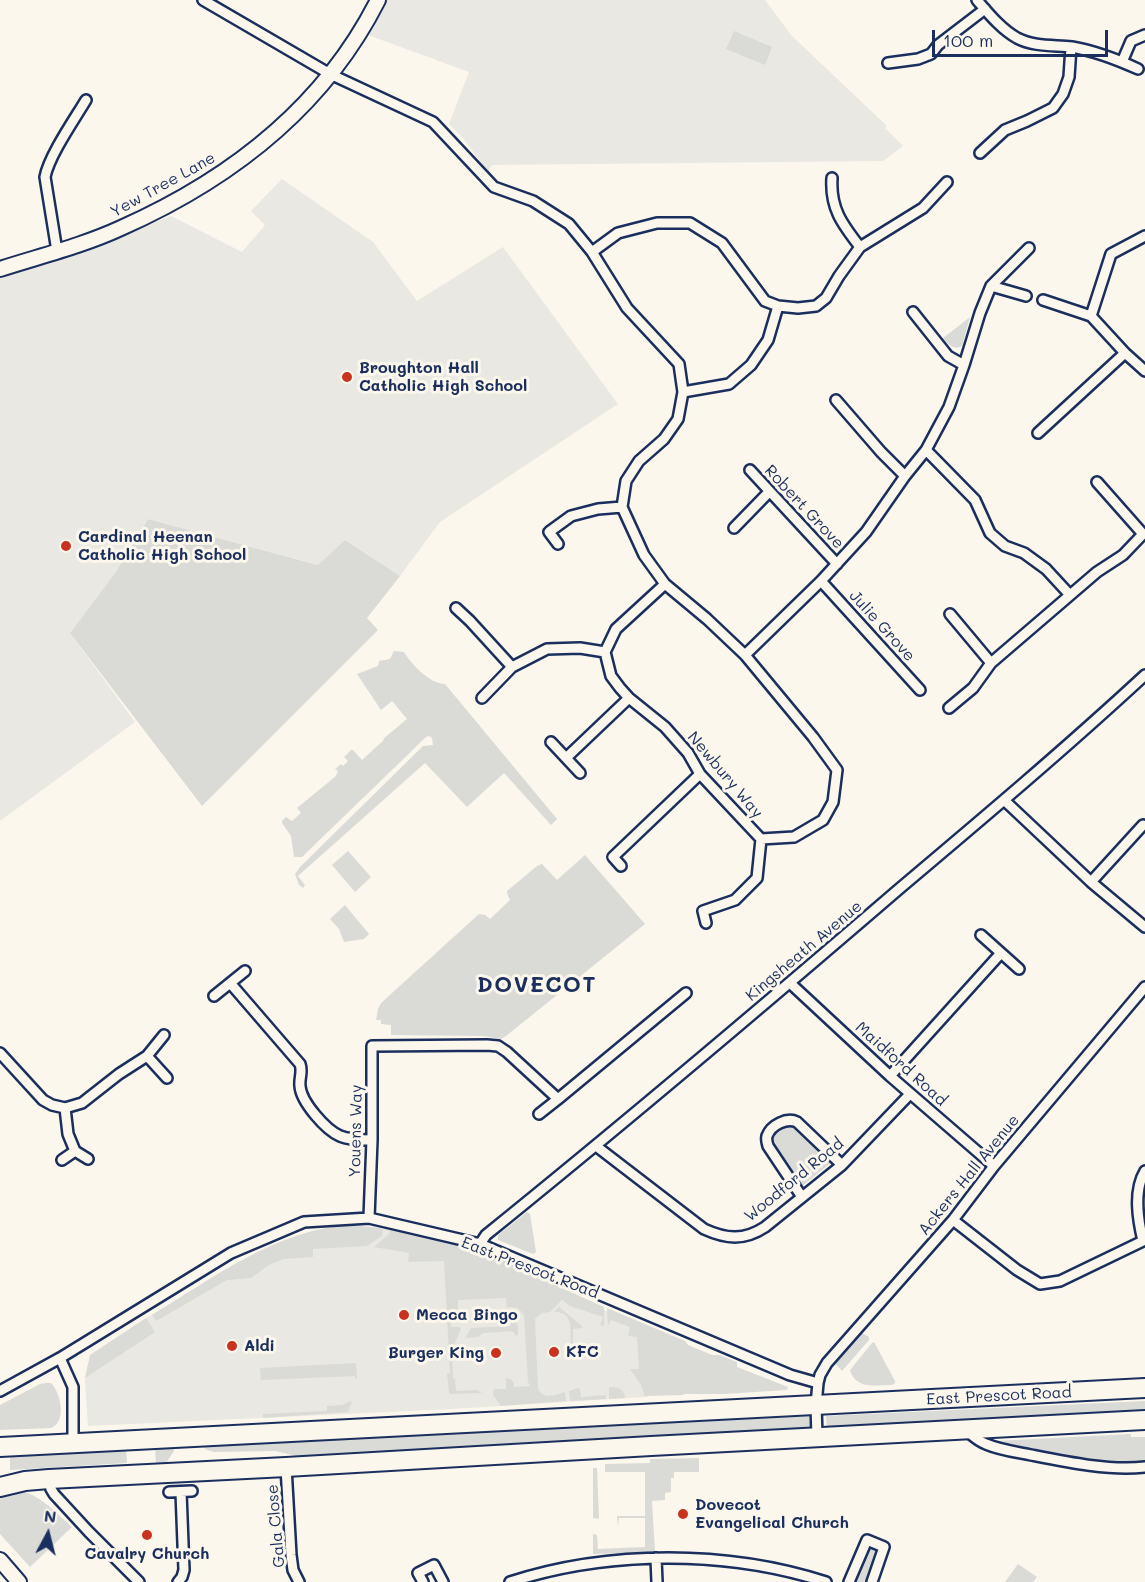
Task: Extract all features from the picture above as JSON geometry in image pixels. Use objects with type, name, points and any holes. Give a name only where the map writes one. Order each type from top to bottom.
[{"type":"highway","name":"East Prescot Road","points":[[0,1448],[1145,1388]]},
{"type":"highway","name":"East Prescot Road","points":[[0,1487],[24,1481],[49,1479],[1145,1420]]},
{"type":"street","points":[[203,0],[330,74],[433,122],[494,187],[532,201],[569,224],[592,252],[627,308],[679,364],[683,392],[678,419],[664,440],[639,461],[626,481],[622,507],[598,509],[571,516],[549,532],[558,544]]},
{"type":"street","name":"Yew Tree Lane","points":[[0,269],[89,241],[121,228],[180,199],[216,178],[281,127],[308,99],[330,74],[369,19],[378,0]]},
{"type":"street","points":[[977,0],[1002,28],[1019,39],[1044,46],[1071,47],[1097,52],[1138,69]]},
{"type":"street","points":[[888,63],[931,54],[938,45],[985,9]]},
{"type":"street","points":[[1122,62],[1131,41],[1145,35]]},
{"type":"street","points":[[980,153],[1005,130],[1053,108],[1063,94],[1069,76],[1071,47]]},
{"type":"street","points":[[57,251],[45,177],[54,156],[86,100]]},
{"type":"street","points":[[832,178],[831,195],[842,224],[860,247]]},
{"type":"street","points":[[592,252],[618,233],[657,222],[690,224],[722,243],[765,301],[778,306],[798,308],[816,306],[826,298],[838,276],[860,247],[923,208],[947,182]]},
{"type":"street","points":[[1091,316],[1111,254],[1145,236]]},
{"type":"street","points":[[745,656],[821,581],[866,532],[904,476],[926,450],[949,407],[991,286],[1029,248]]},
{"type":"street","points":[[991,286],[1026,296]]},
{"type":"street","points":[[1043,300],[1091,316],[1145,371]]},
{"type":"street","points":[[683,392],[729,384],[751,365],[768,340],[778,306]]},
{"type":"street","points":[[913,312],[948,356],[964,365]]},
{"type":"street","points":[[1038,433],[1125,352]]},
{"type":"street","points":[[836,400],[904,476]]},
{"type":"street","points":[[926,450],[975,500],[990,533],[1005,546],[1024,553],[1046,569],[1070,596]]},
{"type":"street","name":"Robert Grove","points":[[750,470],[837,564]]},
{"type":"street","points":[[949,708],[973,688],[991,663],[1097,572],[1123,555],[1143,534],[1097,482]]},
{"type":"street","points":[[735,528],[769,492]]},
{"type":"street","name":"Newbury Way","points":[[605,652],[611,676],[628,698],[664,727],[687,753],[700,774],[761,839],[794,837],[823,820],[833,802],[837,770],[813,737],[745,656],[707,619],[665,584],[644,555],[622,507]]},
{"type":"street","name":"Julie Grove","points":[[821,581],[920,690]]},
{"type":"street","points":[[482,698],[512,667],[547,650],[580,648],[605,652],[616,629],[665,584]]},
{"type":"street","points":[[456,608],[512,667]]},
{"type":"street","points":[[950,614],[991,663]]},
{"type":"street","name":"Kingsheath Avenue","points":[[480,1244],[486,1235],[596,1146],[1141,686],[1145,675]]},
{"type":"street","points":[[567,757],[628,698]]},
{"type":"street","points":[[551,742],[580,773]]},
{"type":"street","points":[[621,867],[613,857],[700,774]]},
{"type":"street","points":[[1004,800],[1092,882],[1145,927]]},
{"type":"street","points":[[1092,882],[1143,825]]},
{"type":"street","points":[[706,923],[703,911],[735,900],[757,878],[761,839]]},
{"type":"street","points":[[981,935],[1019,969]]},
{"type":"street","points":[[890,1076],[1001,953]]},
{"type":"street","points":[[214,996],[245,971]]},
{"type":"street","name":"Maidford Road","points":[[790,983],[910,1094],[994,1166]]},
{"type":"street","points":[[231,984],[300,1064],[302,1095],[321,1122],[341,1137],[372,1140]]},
{"type":"street","name":"Ackers Hall Avenue","points":[[818,1383],[827,1363],[953,1220],[994,1166],[1145,987]]},
{"type":"street","points":[[539,1114],[554,1095],[686,993]]},
{"type":"street","points":[[0,1053],[43,1100],[65,1108],[82,1104],[119,1074],[147,1056],[164,1035]]},
{"type":"street","name":"Youens Way","points":[[369,1218],[372,1046],[498,1046],[554,1095]]},
{"type":"street","points":[[147,1056],[167,1078]]},
{"type":"street","name":"Woodford Road","points":[[596,1146],[704,1229],[722,1236],[741,1237],[753,1235],[765,1227],[842,1165],[910,1094]]},
{"type":"street","points":[[65,1108],[68,1134],[75,1151],[88,1159]]},
{"type":"street","points":[[802,1197],[768,1146],[768,1134],[771,1130],[785,1120],[791,1119],[842,1165]]},
{"type":"street","points":[[62,1160],[75,1151]]},
{"type":"street","points":[[953,1220],[1017,1270],[1040,1284],[1060,1281],[1144,1243],[1137,1215],[1138,1197],[1145,1171]]},
{"type":"street","name":"East Prescot Road","points":[[0,1391],[60,1358],[231,1253],[304,1222],[369,1218],[480,1244],[790,1375],[818,1383]]},
{"type":"street","points":[[60,1358],[73,1387],[73,1444]]},
{"type":"street","points":[[817,1437],[818,1383]]},
{"type":"street","name":"East Prescot Road","points":[[965,1430],[987,1445],[1004,1450],[1112,1468],[1145,1467]]},
{"type":"street","name":"Gala Close","points":[[286,1467],[291,1555],[299,1582]]},
{"type":"street","points":[[49,1479],[54,1494],[88,1532],[140,1582]]},
{"type":"street","points":[[169,1492],[192,1491]]},
{"type":"street","points":[[178,1582],[184,1570],[181,1492]]},
{"type":"street","points":[[849,1582],[867,1540],[884,1547],[872,1582]]},
{"type":"street","points":[[656,1558],[657,1582]]},
{"type":"street","points":[[510,1582],[584,1565],[656,1558],[747,1564],[826,1582]]},
{"type":"street","points":[[0,1560],[10,1574]]},
{"type":"street","points":[[423,1582],[418,1573],[434,1565],[443,1582]]},
{"type":"shaded area","points":[[387,0],[765,0],[791,35],[887,126],[885,128],[903,146],[883,161],[492,165],[488,172],[463,138],[449,124],[469,72],[368,35]]},
{"type":"shaded area","points":[[734,31],[772,47],[765,65],[726,49]]},
{"type":"shaded area","name":"Broughton Hall Catholic High School","points":[[282,179],[373,242],[417,301],[503,247],[618,404],[440,522],[400,576],[345,540],[319,565],[148,519],[115,573],[70,633],[135,722],[0,821],[0,278],[12,272],[68,257],[171,216],[242,252],[265,225],[251,211]]},
{"type":"shaded area","points":[[970,317],[962,346],[956,348],[951,346],[943,338]]},
{"type":"shaded area","points":[[148,519],[318,565],[345,540],[400,576],[367,618],[378,630],[202,806],[70,633],[115,573]]},
{"type":"shaded area","points":[[394,651],[404,652],[427,677],[445,684],[557,819],[551,825],[504,773],[467,807],[425,763],[298,876],[305,885],[303,888],[299,885],[295,874],[300,867],[423,746],[433,745],[432,738],[426,737],[302,857],[294,857],[291,836],[282,821],[286,817],[292,821],[301,813],[297,808],[336,776],[338,771],[335,769],[348,761],[344,757],[351,750],[362,760],[407,719],[392,701],[381,710],[357,674],[378,666],[379,661],[390,659]]},
{"type":"shaded area","points":[[348,851],[371,877],[355,892],[332,865]]},
{"type":"shaded area","points":[[585,855],[645,924],[506,1036],[501,1039],[483,1036],[391,1035],[391,1025],[381,1024],[381,1020],[376,1020],[381,1003],[479,914],[490,919],[510,900],[507,891],[537,866],[542,864],[557,880]]},
{"type":"shaded area","points":[[345,905],[369,934],[364,939],[344,942],[339,929],[330,919]]},
{"type":"shaded area","points":[[787,1125],[795,1127],[832,1162],[801,1187],[772,1143],[776,1132]]},
{"type":"shaded area","points":[[527,1212],[530,1214],[536,1252],[533,1254],[498,1240],[498,1235]]},
{"type":"shaded area","points":[[351,1225],[395,1230],[500,1263],[638,1325],[645,1397],[452,1409],[88,1426],[85,1380],[90,1355],[146,1318],[248,1257],[306,1233]]},
{"type":"shaded area","points":[[351,1225],[380,1228],[383,1230],[382,1236],[367,1246],[313,1249],[313,1257],[284,1259],[269,1265],[251,1278],[227,1280],[156,1321],[152,1315],[222,1271],[272,1245],[324,1228]]},
{"type":"shaded area","points":[[391,1226],[428,1235],[489,1255],[604,1307],[604,1326],[600,1325],[603,1317],[570,1306],[562,1300],[550,1312],[542,1313],[535,1319],[538,1389],[547,1396],[565,1392],[566,1401],[501,1406],[493,1395],[494,1389],[506,1389],[506,1378],[511,1379],[514,1387],[530,1386],[524,1315],[518,1308],[507,1307],[506,1298],[458,1300],[458,1309],[450,1310],[451,1327],[461,1329],[452,1349],[453,1379],[455,1379],[456,1391],[477,1390],[482,1393],[450,1394],[447,1374],[450,1373],[444,1261],[408,1262],[409,1253],[374,1247],[389,1234]]},
{"type":"shaded area","points":[[559,1307],[582,1326],[582,1328],[573,1329],[573,1349],[582,1349],[579,1356],[575,1355],[572,1349],[570,1322],[562,1313],[554,1312]]},
{"type":"shaded area","points":[[607,1308],[712,1355],[719,1355],[737,1362],[737,1367],[788,1387],[787,1390],[645,1397],[641,1385],[630,1369],[639,1369],[637,1337],[629,1336],[630,1327],[611,1320],[608,1325]]},
{"type":"shaded area","points":[[511,1317],[518,1324],[518,1335],[516,1336],[513,1331],[483,1333],[478,1337],[465,1338],[471,1328],[511,1326]]},
{"type":"shaded area","points":[[146,1318],[155,1332],[85,1378],[90,1355]]},
{"type":"shaded area","points":[[862,1333],[869,1337],[869,1340],[842,1371],[835,1363]]},
{"type":"shaded area","points":[[874,1342],[895,1381],[892,1385],[862,1384],[857,1381],[850,1370]]},
{"type":"shaded area","points":[[356,1363],[357,1379],[355,1376],[261,1380],[260,1368]]},
{"type":"shaded area","points":[[46,1383],[51,1383],[60,1400],[61,1414],[56,1425],[51,1428],[0,1430],[0,1405]]},
{"type":"shaded area","points":[[609,1387],[620,1389],[625,1398],[609,1399]]},
{"type":"shaded area","points":[[578,1388],[581,1397],[606,1395],[606,1399],[570,1401],[569,1391]]},
{"type":"shaded area","points":[[1145,1401],[1145,1412],[827,1429],[826,1416]]},
{"type":"shaded area","points":[[352,1402],[348,1412],[263,1418],[263,1414],[327,1411],[327,1406],[343,1405]]},
{"type":"shaded area","points":[[809,1416],[810,1431],[296,1456],[276,1451],[214,1452],[202,1446]]},
{"type":"shaded area","points":[[1131,1434],[1131,1437],[1145,1437],[1145,1460],[1096,1461],[996,1445],[996,1441]]},
{"type":"shaded area","points":[[173,1448],[174,1451],[166,1463],[156,1464],[155,1449]]},
{"type":"shaded area","points":[[126,1449],[127,1463],[10,1470],[10,1456]]},
{"type":"shaded area","points":[[699,1458],[699,1472],[674,1472],[674,1478],[671,1478],[671,1492],[665,1493],[665,1500],[652,1501],[655,1552],[593,1554],[593,1534],[597,1535],[598,1549],[645,1547],[645,1518],[619,1518],[618,1526],[617,1516],[645,1516],[645,1472],[605,1472],[605,1464],[650,1463],[650,1459]]},
{"type":"shaded area","points":[[593,1468],[597,1468],[599,1519],[593,1518]]},
{"type":"shaded area","points":[[15,1490],[39,1499],[72,1527],[30,1567],[0,1534],[0,1497],[4,1493]]},
{"type":"shaded area","points":[[868,1546],[881,1552],[870,1582],[853,1582]]},
{"type":"shaded area","points":[[1018,1564],[1037,1577],[1033,1582],[1005,1582]]},
{"type":"place","name":"Broughton Hall Catholic High School","points":[[347,377]]},
{"type":"place","name":"Cardinal Heenan Catholic High School","points":[[66,546]]},
{"type":"place","name":"Mecca Bingo","points":[[404,1315]]},
{"type":"place","name":"Aldi","points":[[232,1346]]},
{"type":"place","name":"KFC","points":[[554,1352]]},
{"type":"place","name":"Burger King","points":[[496,1353]]},
{"type":"place","name":"Dovecot Evangelical Church","points":[[683,1514]]},
{"type":"place","name":"Cavalry Church","points":[[147,1535]]},
{"type":"district","name":"DOVECOT","points":[[537,985]]}]
